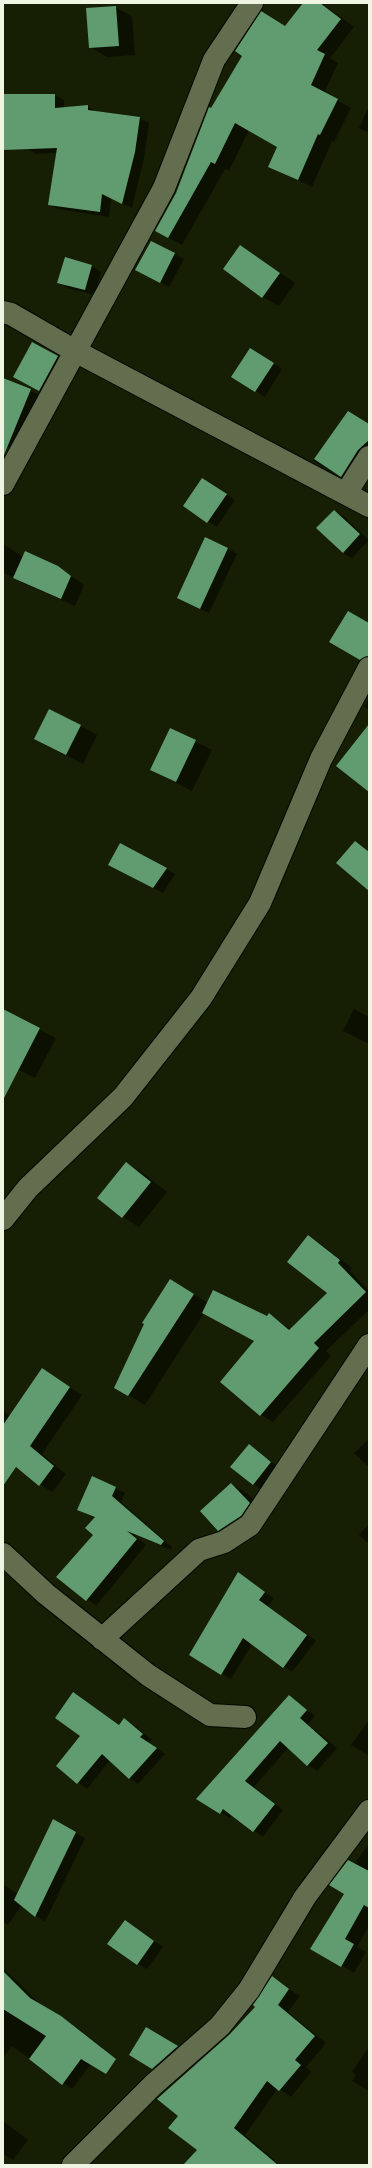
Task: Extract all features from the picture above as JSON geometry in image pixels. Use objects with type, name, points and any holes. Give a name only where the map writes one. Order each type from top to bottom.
[{"type":"street","points":[[3,484],[164,188],[214,60],[252,3]]},
{"type":"street","points":[[3,312],[11,314],[75,351],[369,506]]},
{"type":"street","points":[[346,493],[369,457]]},
{"type":"street","points":[[3,1219],[28,1188],[122,1097],[201,998],[260,903],[321,759],[369,668]]},
{"type":"street","points":[[102,1639],[199,1550],[224,1542],[250,1525],[369,1345]]},
{"type":"street","points":[[3,1554],[46,1594],[148,1676],[210,1715],[245,1717]]},
{"type":"street","points":[[72,2165],[153,2085],[220,2026],[249,1990],[305,1897],[369,1811]]},
{"type":"building","points":[[303,3],[320,3],[341,19],[317,50],[325,54],[311,85],[338,99],[320,135],[318,134],[298,180],[268,167],[277,147],[235,123],[215,164],[211,162],[168,238],[155,231],[176,193],[209,107],[211,108],[242,56],[235,51],[261,11],[285,26]]},
{"type":"building","points":[[116,6],[119,46],[89,48],[86,8]]},
{"type":"building","points":[[3,94],[55,94],[55,108],[88,105],[88,110],[140,117],[135,152],[122,204],[102,194],[100,212],[48,205],[57,148],[3,150]]},
{"type":"building","points":[[151,241],[175,253],[160,283],[135,270]]},
{"type":"building","points":[[240,245],[280,273],[262,298],[223,269]]},
{"type":"building","points":[[65,257],[92,265],[85,290],[57,283]]},
{"type":"building","points":[[32,342],[58,356],[39,391],[13,377]]},
{"type":"building","points":[[250,348],[274,363],[255,392],[231,377]]},
{"type":"building","points":[[3,378],[31,389],[4,455],[3,455]]},
{"type":"building","points":[[348,411],[369,424],[369,440],[358,450],[341,477],[314,459]]},
{"type":"building","points":[[202,478],[227,494],[207,523],[183,506]]},
{"type":"building","points":[[334,510],[360,534],[343,553],[316,528]]},
{"type":"building","points":[[205,537],[228,548],[200,609],[177,598]]},
{"type":"building","points":[[25,551],[58,566],[71,576],[61,599],[13,578]]},
{"type":"building","points":[[348,611],[369,623],[369,656],[360,660],[329,642]]},
{"type":"building","points":[[49,709],[81,725],[66,755],[34,739]]},
{"type":"building","points":[[369,724],[369,792],[336,766]]},
{"type":"building","points":[[170,728],[196,740],[176,782],[150,770]]},
{"type":"building","points":[[355,841],[369,852],[369,891],[336,863]]},
{"type":"building","points":[[120,843],[167,868],[153,888],[108,865]]},
{"type":"building","points":[[3,1009],[40,1028],[3,1100]]},
{"type":"building","points":[[126,1162],[151,1182],[122,1218],[97,1198]]},
{"type":"building","points":[[308,1235],[340,1260],[338,1263],[366,1292],[314,1343],[319,1348],[260,1416],[220,1382],[254,1341],[202,1313],[213,1290],[267,1316],[269,1313],[289,1330],[327,1293],[287,1262]]},
{"type":"building","points":[[170,1279],[194,1294],[128,1396],[114,1388],[144,1324],[142,1323]]},
{"type":"building","points":[[42,1368],[70,1387],[30,1446],[54,1466],[39,1486],[16,1467],[3,1486],[3,1425]]},
{"type":"building","points":[[249,1444],[271,1462],[253,1485],[230,1467]]},
{"type":"building","points":[[92,1476],[116,1487],[112,1496],[164,1541],[161,1545],[127,1531],[137,1539],[86,1601],[56,1577],[93,1535],[85,1528],[95,1517],[77,1510]]},
{"type":"building","points":[[231,1483],[250,1503],[241,1516],[218,1531],[200,1511]]},
{"type":"building","points":[[238,1572],[265,1592],[259,1600],[307,1635],[283,1668],[243,1638],[221,1675],[189,1655]]},
{"type":"building","points":[[73,1692],[119,1725],[124,1718],[143,1734],[140,1737],[157,1748],[129,1779],[102,1754],[77,1784],[56,1766],[80,1736],[55,1718]]},
{"type":"building","points":[[289,1695],[307,1710],[300,1718],[328,1743],[307,1766],[280,1741],[245,1781],[275,1804],[253,1832],[223,1809],[220,1814],[196,1799]]},
{"type":"building","points":[[53,1819],[76,1832],[35,1917],[14,1900]]},
{"type":"building","points":[[348,1860],[369,1871],[369,1908],[364,1905],[345,1939],[354,1944],[341,1967],[310,1949],[344,1894],[329,1885]]},
{"type":"building","points":[[125,1920],[154,1941],[137,1965],[107,1944]]},
{"type":"building","points":[[3,1971],[30,1998],[61,2016],[116,2059],[106,2074],[81,2059],[62,2085],[29,2059],[46,2036],[3,2009]]},
{"type":"building","points":[[272,1976],[289,1989],[278,2005],[315,2036],[295,2060],[301,2065],[279,2091],[267,2081],[234,2128],[278,2165],[183,2165],[197,2150],[168,2128],[178,2116],[157,2099],[230,2034],[255,2007],[253,2005]]},
{"type":"building","points":[[146,2027],[178,2046],[152,2069],[129,2055]]}]
